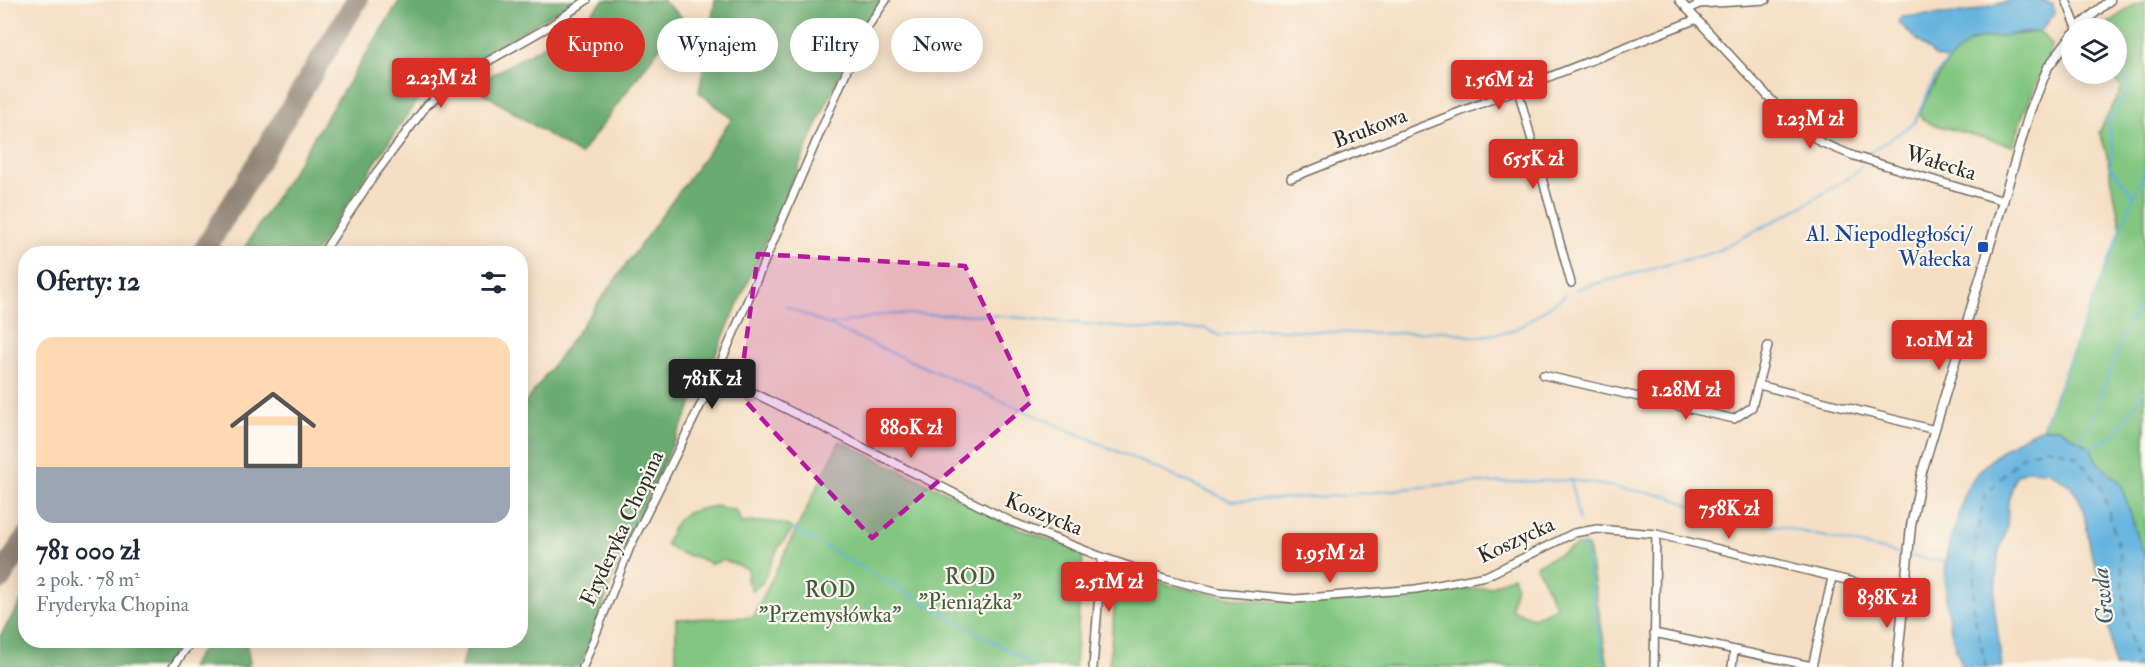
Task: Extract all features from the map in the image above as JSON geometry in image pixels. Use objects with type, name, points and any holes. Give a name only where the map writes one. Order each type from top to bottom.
[{"type":"street","points":[[327,246],[379,168],[427,105],[471,70],[550,26],[587,0]]},
{"type":"street","name":"Fryderyka Chopina","points":[[583,667],[630,547],[716,374],[862,35],[886,0]]},
{"type":"street","name":"Wałecka","points":[[1679,0],[1777,106],[1820,142],[1854,156],[2004,201]]},
{"type":"street","points":[[1688,10],[1699,2],[1766,0]]},
{"type":"street","points":[[2066,0],[2073,18]]},
{"type":"street","points":[[2089,18],[2110,0]]},
{"type":"street","name":"Brukowa","points":[[1291,178],[1697,19]]},
{"type":"street","points":[[1897,667],[1917,492],[2040,86],[2061,48]]},
{"type":"street","points":[[1518,90],[1572,283]]},
{"type":"street","points":[[1543,375],[1734,419],[1752,406],[1768,346]]},
{"type":"street","name":"Koszycka","points":[[716,374],[1012,522],[1164,578],[1219,592],[1294,598],[1416,589],[1486,576],[1571,534],[1587,529],[1656,534],[1904,594]]},
{"type":"street","points":[[1759,385],[1935,430]]},
{"type":"street","points":[[1654,667],[1656,534]]},
{"type":"street","points":[[1093,667],[1102,557]]},
{"type":"street","points":[[1654,633],[1812,667],[1832,578]]},
{"type":"street","points":[[173,667],[186,648]]},
{"type":"street","points":[[1732,667],[1734,650]]},
{"type":"highlighted area","points":[[758,254],[965,266],[1031,402],[872,538],[739,394]]},
{"type":"green space","points":[[400,0],[575,0],[423,91],[320,246],[245,246]]},
{"type":"green space","points":[[604,0],[662,0],[682,17],[657,18],[657,51],[645,67],[645,18],[586,18]]},
{"type":"green space","points":[[715,0],[883,0],[869,18],[790,18],[790,72],[840,72],[712,363],[629,535],[580,667],[461,667],[467,648],[528,648],[528,399],[732,119],[699,92],[702,72],[778,72],[778,18],[712,18]]},
{"type":"green space","points":[[2145,0],[2144,556],[2121,484],[2095,459],[2090,447],[2058,428],[2042,428],[2121,229],[2106,151],[2099,132],[2122,88],[2118,84],[2127,84],[2127,18],[2116,18]]},
{"type":"green space","points":[[2041,33],[2052,45],[2022,117],[2013,146],[1931,124],[1921,118],[1920,113],[1941,72],[1956,53],[1965,46],[1982,38]]},
{"type":"green space","points":[[546,44],[546,72],[641,72],[580,155],[472,86]]},
{"type":"green space","points":[[840,441],[1021,529],[1083,553],[1075,667],[676,667],[676,619],[753,617]]},
{"type":"green space","points":[[717,506],[737,511],[741,523],[774,522],[793,529],[778,548],[762,583],[752,591],[747,580],[748,569],[724,560],[711,564],[678,552],[666,544],[674,526],[684,515]]},
{"type":"green space","points":[[1576,546],[1588,546],[1608,667],[1109,667],[1118,567],[1172,586],[1246,600],[1312,603],[1490,587],[1513,576],[1516,584],[1511,609],[1533,618],[1556,607],[1536,565]]},
{"type":"green space","points":[[18,606],[18,648],[177,648],[163,667],[0,667],[0,636]]},
{"type":"green space","points":[[203,648],[247,648],[250,663],[247,667],[190,667]]},
{"type":"water","points":[[2012,0],[2042,0],[2053,5],[2054,13],[2044,28],[2039,31],[1972,40],[1949,60],[1935,56],[1898,22],[1901,17],[1969,12]]},
{"type":"water","points":[[2042,428],[2058,428],[2090,447],[2095,459],[2121,484],[2144,556],[2145,667],[2114,667],[2105,596],[2091,552],[2083,508],[2078,497],[2069,485],[2048,471],[2027,470],[2016,476],[2008,501],[2007,528],[1998,555],[1994,604],[2002,667],[1963,667],[1949,621],[1946,570],[1950,540],[1964,496],[1971,481],[1998,454]]},
{"type":"waterway","points":[[1869,153],[1914,123],[1935,77],[1949,58]]},
{"type":"waterway","points":[[2127,80],[2129,90],[2108,123],[2113,147],[2110,167],[2134,196]]},
{"type":"waterway","points":[[1576,289],[1715,252],[1803,206],[1856,173],[1861,165]]},
{"type":"waterway","points":[[2042,428],[2145,169]]},
{"type":"waterway","points":[[830,325],[887,314],[990,315],[1147,330],[1205,328],[1220,336],[1257,329],[1381,334],[1446,331],[1474,337],[1508,332],[1523,325],[1566,295]]},
{"type":"waterway","points":[[2076,444],[2092,419],[2119,345],[2145,295]]},
{"type":"waterway","points":[[785,306],[1231,501],[1337,496],[1451,484],[1571,480],[1667,496],[1694,507],[1905,555]]},
{"type":"waterway","points":[[2088,448],[2112,437],[2145,391]]},
{"type":"waterway","points":[[1571,480],[1579,521]]},
{"type":"waterway","points":[[793,529],[817,542]]},
{"type":"waterway","points":[[1582,536],[1605,667]]},
{"type":"waterway","points":[[824,546],[1038,667]]},
{"type":"waterway","points":[[1910,556],[1946,562]]},
{"type":"ferry route","points":[[1986,667],[1973,608],[1976,543],[1984,497],[2020,457],[2045,448],[2068,452],[2077,457],[2102,489],[2120,553],[2126,619],[2137,667]]},
{"type":"taxiway","points":[[207,246],[357,0]]},
{"type":"taxiway","points":[[0,579],[18,551]]},
{"type":"place","name":"Al. Niepodległości/ Wałecka","points":[[1983,247]]},
{"type":"park label","name":"ROD \"Pieniążka\"","points":[[970,590]]},
{"type":"park label","name":"ROD \"Przemysłówka\"","points":[[830,602]]},
{"type":"water label","name":"Gwda","points":[[2103,596]]}]
